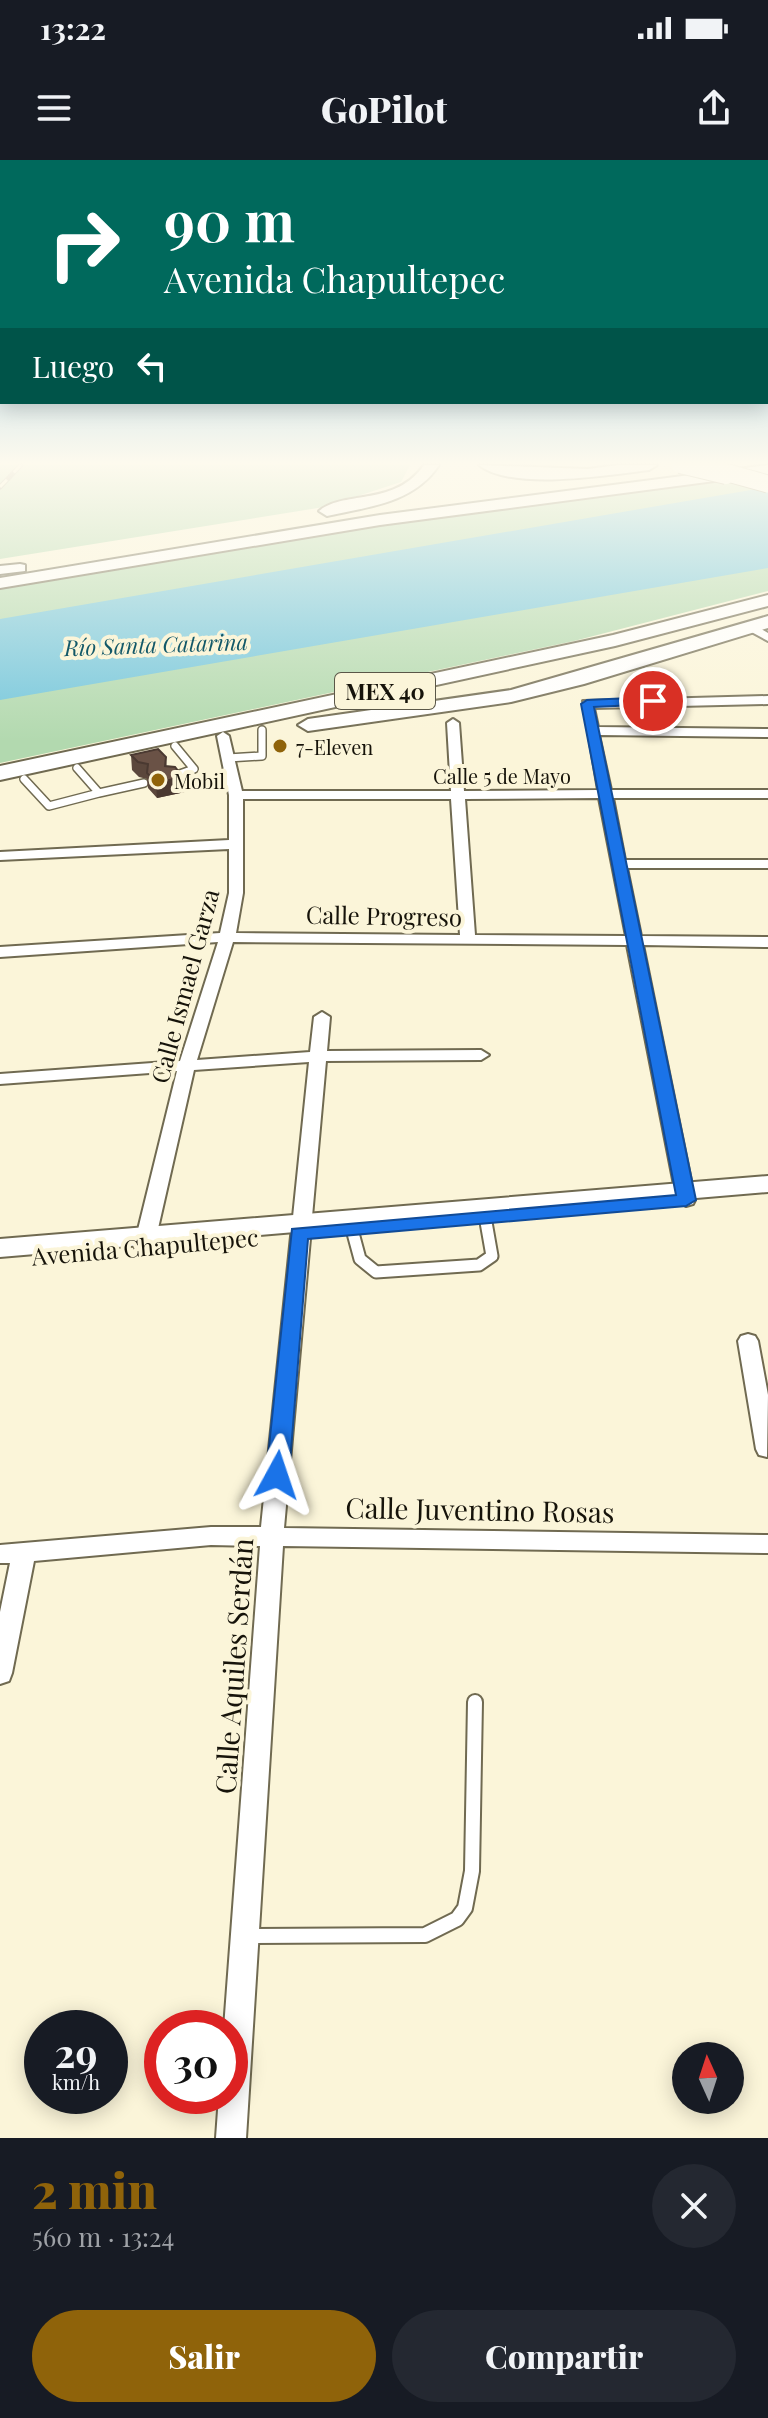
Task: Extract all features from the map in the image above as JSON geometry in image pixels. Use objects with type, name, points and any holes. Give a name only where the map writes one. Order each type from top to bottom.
[{"type":"highway","points":[[0,572],[81,557]]},
{"type":"highway","points":[[0,572],[135,557]]},
{"type":"highway","points":[[0,583],[149,557]]},
{"type":"highway","name":"MEX 40","points":[[0,773],[352,698],[710,617],[768,600]]},
{"type":"highway","points":[[710,617],[768,607]]},
{"type":"highway","name":"MEX 40","points":[[0,785],[223,736],[394,715],[511,696],[676,650],[763,630]]},
{"type":"highway","points":[[262,730],[352,698]]},
{"type":"main road","points":[[685,1194],[768,1184]]},
{"type":"main road","name":"Avenida Chapultepec","points":[[0,1258],[144,1242],[685,1194],[768,1195]]},
{"type":"main road","points":[[0,1248],[144,1242]]},
{"type":"street","points":[[685,1194],[587,703],[768,700]]},
{"type":"street","points":[[453,723],[468,940]]},
{"type":"street","points":[[592,731],[768,733]]},
{"type":"street","name":"Calle Ismael Garza","points":[[144,1242],[187,1064],[227,937],[236,893],[236,795],[223,736]]},
{"type":"street","name":"Calle 5 de Mayo","points":[[236,795],[768,794]]},
{"type":"street","points":[[0,856],[238,844]]},
{"type":"street","points":[[618,864],[768,864]]},
{"type":"street","name":"Calle Progreso","points":[[0,952],[227,937],[768,942]]},
{"type":"street","name":"Calle Aquiles Serdán","points":[[231,2138],[272,1536],[299,1228],[322,1017]]},
{"type":"street","points":[[0,1079],[319,1056],[481,1055]]},
{"type":"street","points":[[748,1341],[762,1384],[767,1449]]},
{"type":"street","name":"Calle Juventino Rosas","points":[[12,1552],[118,1542],[272,1536],[768,1544]]},
{"type":"street","points":[[0,1673],[12,1552]]},
{"type":"lane","points":[[228,758],[262,756],[262,730]]},
{"type":"lane","points":[[171,777],[194,769],[175,746]]},
{"type":"lane","points":[[77,768],[99,793]]},
{"type":"lane","points":[[24,779],[49,806],[144,783]]},
{"type":"lane","points":[[351,1224],[360,1259],[376,1272],[479,1265],[492,1256],[486,1212]]},
{"type":"lane","points":[[245,1936],[425,1935],[452,1926],[467,1905],[472,1874],[475,1702]]},
{"type":"green space","points":[[181,557],[768,557],[768,591],[574,641],[0,763],[0,588]]},
{"type":"water","name":"Río Santa Catarina","points":[[359,557],[768,557],[768,568],[0,700],[0,619]]},
{"type":"building","points":[[158,749],[166,757],[165,766],[175,767],[183,777],[156,783],[147,773],[148,764],[138,762],[131,755]]},
{"type":"place","name":"7-Eleven","points":[[280,746]]},
{"type":"place","name":"Mobil","points":[[158,780]]},
{"type":"route","points":[[277,1475],[299,1233],[686,1200],[587,704],[653,701]]}]
